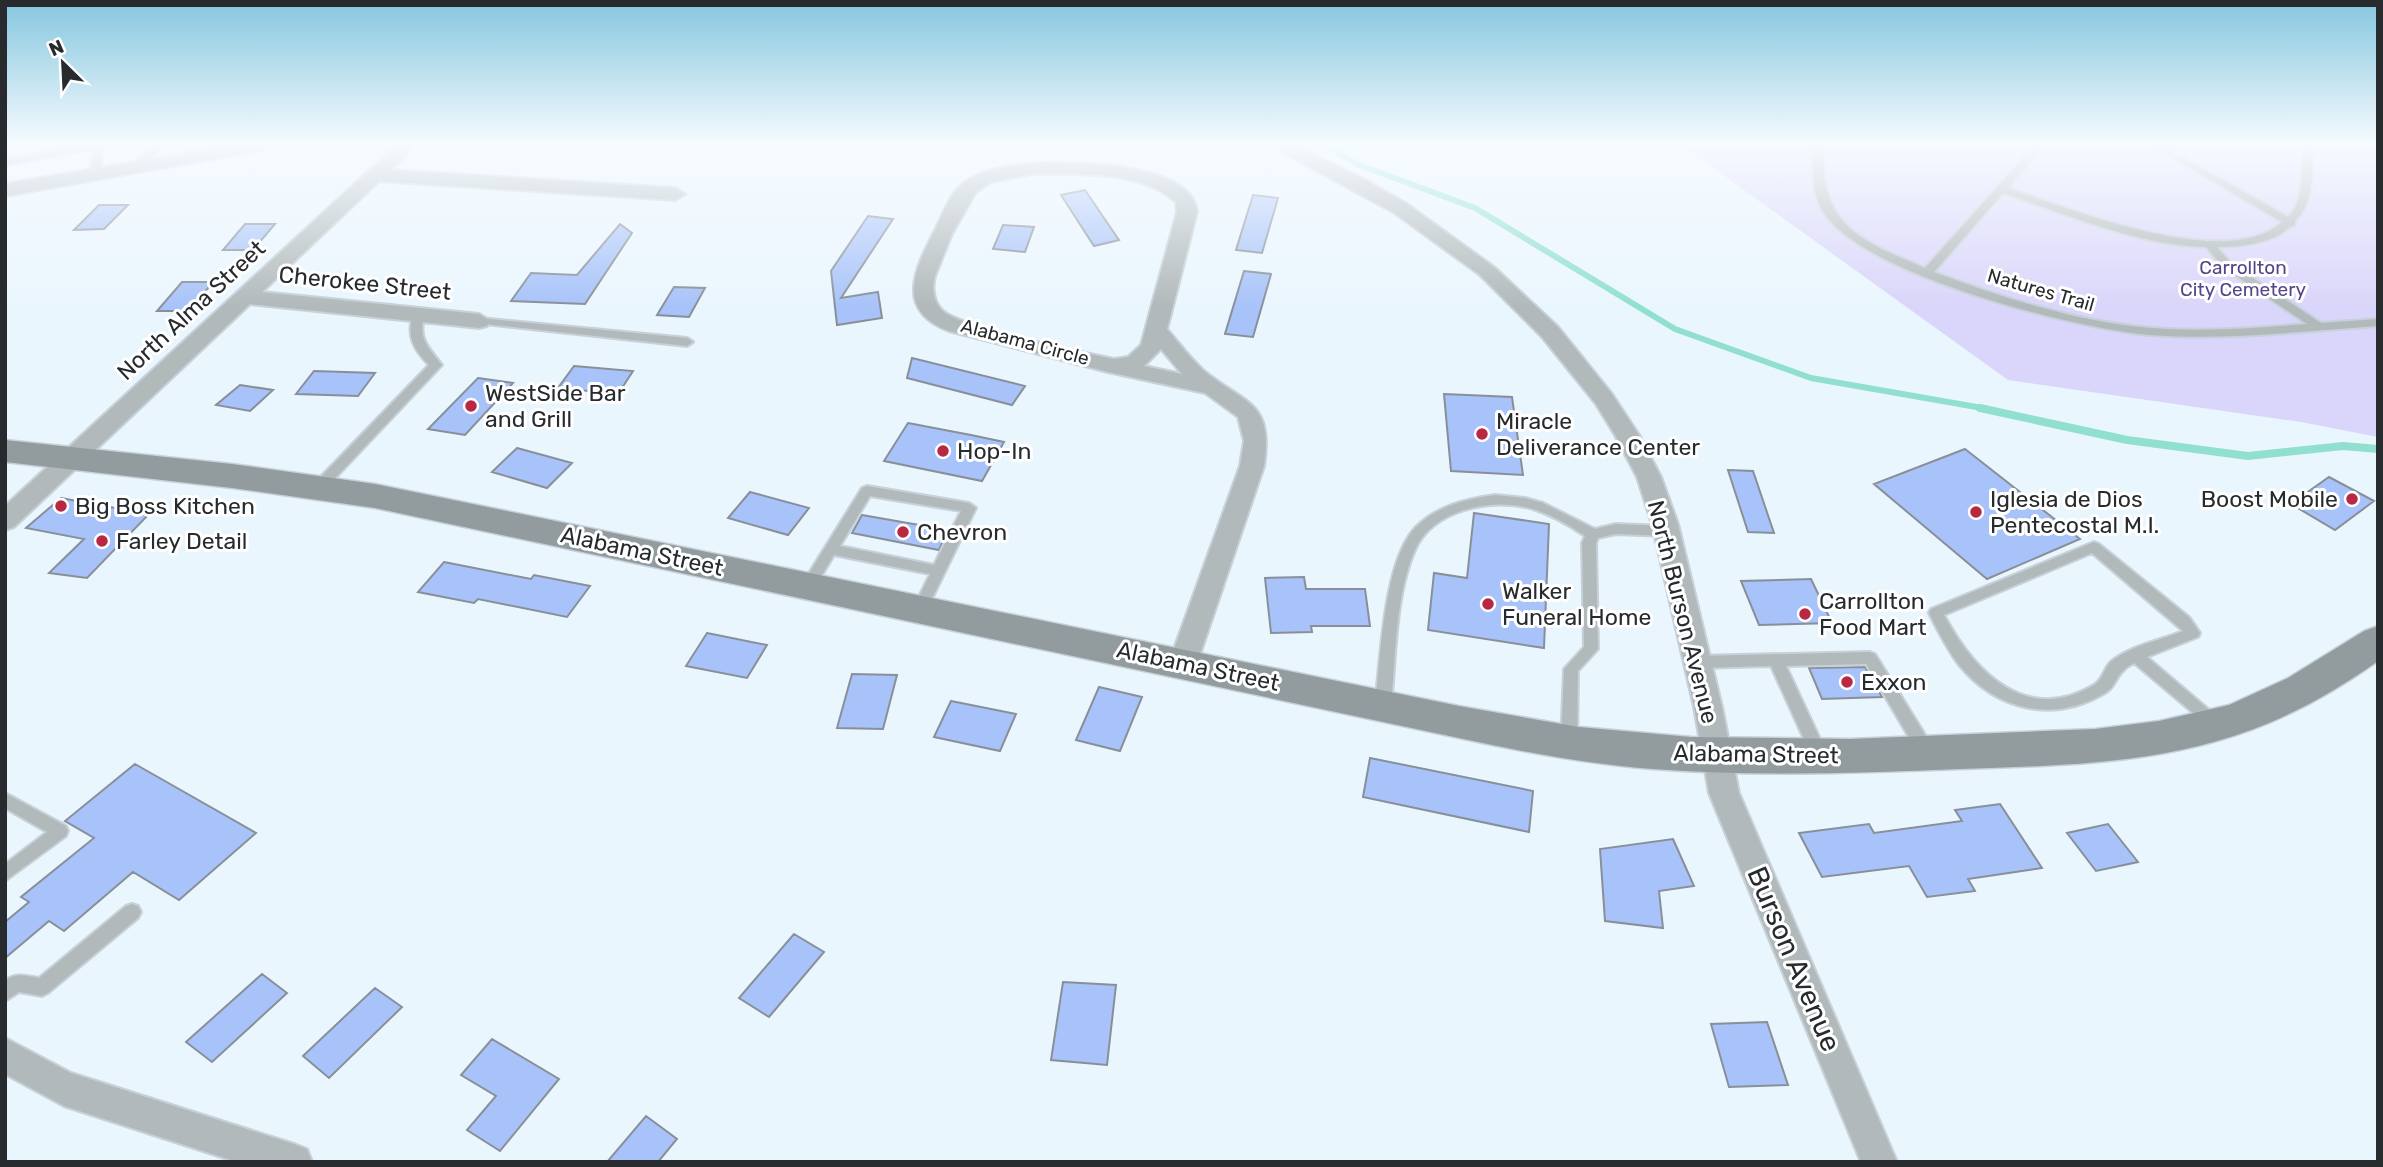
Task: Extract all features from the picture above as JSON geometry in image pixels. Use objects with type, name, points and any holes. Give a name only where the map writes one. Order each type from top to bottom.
[{"type":"main road","name":"Alabama Street","points":[[5,451],[375,496],[1569,743],[1653,752],[1819,756],[1928,754],[2022,750],[2128,741],[2217,724],[2288,698],[2332,673],[2378,641]]},
{"type":"street","name":"North Alma Street","points":[[5,521],[348,198]]},
{"type":"street","name":"Alabama Circle","points":[[964,198],[928,268],[923,285],[926,304],[941,320],[1116,366],[1209,386]]},
{"type":"street","name":"Alabama Circle","points":[[1116,366],[1135,362],[1151,347],[1187,212],[1183,198]]},
{"type":"street","name":"North Burson Avenue","points":[[1383,198],[1487,271],[1520,301],[1580,367],[1627,435],[1649,477],[1667,531],[1715,755]]},
{"type":"street","name":"Cherokee Street","points":[[245,297],[480,321]]},
{"type":"street","name":"Alabama Circle","points":[[1157,331],[1181,362],[1209,386],[1237,402],[1249,413],[1256,440],[1252,466],[1183,663]]},
{"type":"street","name":"Burson Avenue","points":[[1715,755],[1724,793],[1744,844],[1784,929],[1879,1162]]},
{"type":"street","points":[[5,1055],[64,1088],[241,1154],[294,1162]]},
{"type":"lane","name":"Natures Trail","points":[[1823,198],[1831,215],[1848,234],[1872,250],[2046,313],[2148,331],[2203,334],[2378,322]]},
{"type":"lane","points":[[1928,272],[1993,198]]},
{"type":"lane","points":[[2031,198],[2151,237],[2210,246],[2237,245],[2269,237],[2291,223],[2301,209],[2302,198]]},
{"type":"lane","points":[[2248,198],[2291,223]]},
{"type":"lane","points":[[2210,246],[2228,266],[2318,326]]},
{"type":"lane","points":[[318,488],[436,365],[416,345],[414,327],[419,314]]},
{"type":"lane","points":[[480,321],[687,342]]},
{"type":"lane","points":[[808,586],[867,491],[969,508],[920,609]]},
{"type":"lane","points":[[1383,705],[1400,572],[1414,538],[1440,515],[1463,505],[1499,499],[1529,501],[1559,512],[1593,534],[1616,529],[1667,531]]},
{"type":"lane","points":[[1569,743],[1571,669],[1591,649],[1589,543],[1593,534]]},
{"type":"lane","points":[[2094,547],[2184,621],[2193,633],[2137,657],[2116,665],[2103,687],[2067,705],[2026,706],[1989,687],[1950,643],[1936,613],[2094,547]]},
{"type":"lane","points":[[831,549],[939,570]]},
{"type":"lane","points":[[2137,657],[2217,724]]},
{"type":"lane","points":[[1696,662],[1870,658],[1928,754]]},
{"type":"lane","points":[[1776,660],[1819,756]]},
{"type":"lane","points":[[5,800],[60,831],[5,874]]},
{"type":"lane","points":[[5,993],[16,983],[42,987],[132,912]]},
{"type":"green space","name":"Carrollton City Cemetery","points":[[1756,198],[2378,198],[2378,437],[2301,422],[2008,380]]},
{"type":"building","points":[[1063,198],[1091,198],[1119,240],[1094,246]]},
{"type":"building","points":[[1252,198],[1278,198],[1262,253],[1236,250]]},
{"type":"building","points":[[99,205],[128,205],[104,229],[74,230]]},
{"type":"building","points":[[868,216],[893,219],[841,298],[878,292],[882,318],[837,325],[831,271]]},
{"type":"building","points":[[245,224],[275,224],[253,250],[223,250]]},
{"type":"building","points":[[620,224],[632,233],[585,304],[511,301],[531,273],[577,275]]},
{"type":"building","points":[[1003,225],[1034,227],[1025,252],[993,249]]},
{"type":"building","points":[[1244,271],[1271,274],[1253,337],[1225,334]]},
{"type":"building","points":[[182,282],[213,282],[189,311],[157,311]]},
{"type":"building","points":[[674,287],[705,288],[689,317],[657,315]]},
{"type":"building","points":[[912,358],[1025,386],[1012,405],[907,378]]},
{"type":"building","points":[[574,366],[633,371],[618,394],[558,388]]},
{"type":"building","points":[[314,371],[375,373],[358,396],[296,394]]},
{"type":"building","name":"WestSide Bar and Grill","points":[[478,378],[513,383],[465,435],[428,429]]},
{"type":"building","points":[[240,385],[273,390],[250,411],[216,405]]},
{"type":"building","name":"Miracle Deliverance Center","points":[[1444,394],[1512,397],[1523,475],[1451,471]]},
{"type":"building","name":"Hop-In","points":[[908,423],[1004,442],[982,481],[884,461]]},
{"type":"building","points":[[517,448],[572,463],[547,488],[492,472]]},
{"type":"building","name":"Iglesia de Dios Pentecostal M.I.","points":[[1965,449],[2080,539],[1987,579],[1874,484]]},
{"type":"building","points":[[1728,470],[1753,471],[1774,533],[1748,532]]},
{"type":"building","points":[[2329,477],[2374,501],[2335,530],[2291,504]]},
{"type":"building","points":[[750,492],[809,508],[788,535],[728,518]]},
{"type":"building","points":[[61,498],[115,508],[153,510],[87,578],[49,573],[84,539],[26,528]]},
{"type":"building","name":"Walker Funeral Home","points":[[1474,513],[1549,524],[1544,648],[1428,630],[1434,573],[1467,578]]},
{"type":"building","name":"Chevron","points":[[862,515],[948,530],[939,550],[852,533]]},
{"type":"building","points":[[444,562],[531,579],[534,575],[590,586],[567,617],[478,599],[474,603],[418,592]]},
{"type":"building","points":[[1304,577],[1306,589],[1365,589],[1370,626],[1311,626],[1312,632],[1271,633],[1265,578]]},
{"type":"building","points":[[1811,579],[1832,623],[1759,625],[1741,581]]},
{"type":"building","points":[[707,633],[767,645],[747,678],[686,666]]},
{"type":"building","name":"Exxon","points":[[1865,667],[1882,697],[1822,699],[1809,668]]},
{"type":"building","points":[[852,674],[897,675],[883,729],[837,728]]},
{"type":"building","points":[[1099,687],[1142,697],[1120,751],[1076,740]]},
{"type":"building","points":[[951,701],[1016,714],[1000,751],[934,737]]},
{"type":"building","points":[[1370,758],[1533,791],[1529,832],[1363,797]]},
{"type":"building","points":[[135,764],[256,833],[179,900],[133,872],[64,931],[49,921],[5,958],[5,922],[29,902],[21,897],[94,838],[65,821]]},
{"type":"building","points":[[2000,804],[2042,868],[1968,879],[1975,891],[1927,897],[1909,866],[1822,877],[1799,833],[1869,824],[1874,833],[1962,821],[1955,810]]},
{"type":"building","points":[[2108,824],[2138,862],[2096,871],[2067,833]]},
{"type":"building","points":[[1673,839],[1694,886],[1659,891],[1663,928],[1605,921],[1600,849]]},
{"type":"building","points":[[794,934],[824,952],[769,1017],[739,998]]},
{"type":"building","points":[[262,974],[287,993],[212,1062],[186,1042]]},
{"type":"building","points":[[1063,982],[1116,985],[1107,1065],[1051,1060]]},
{"type":"building","points":[[375,988],[402,1007],[329,1078],[303,1056]]},
{"type":"building","points":[[1767,1022],[1788,1085],[1729,1087],[1711,1024]]},
{"type":"building","points":[[492,1039],[559,1079],[500,1151],[467,1130],[496,1096],[461,1075]]},
{"type":"building","points":[[646,1116],[677,1139],[658,1162],[607,1162]]},
{"type":"waterway","points":[[1449,198],[1475,208],[1675,329],[1811,378],[1988,409]]},
{"type":"waterway","points":[[1980,408],[2127,440],[2248,456],[2343,446],[2378,449]]},
{"type":"place","name":"WestSide Bar and Grill","points":[[471,406]]},
{"type":"place","name":"Miracle Deliverance Center","points":[[1482,434]]},
{"type":"place","name":"Hop-In","points":[[943,451]]},
{"type":"place","name":"Boost Mobile","points":[[2352,499]]},
{"type":"place","name":"Big Boss Kitchen","points":[[61,506]]},
{"type":"place","name":"Iglesia de Dios Pentecostal M.I.","points":[[1976,512]]},
{"type":"place","name":"Chevron","points":[[903,532]]},
{"type":"place","name":"Farley Detail","points":[[102,541]]},
{"type":"place","name":"Walker Funeral Home","points":[[1488,604]]},
{"type":"place","name":"Carrollton Food Mart","points":[[1805,614]]},
{"type":"place","name":"Exxon","points":[[1847,682]]}]
